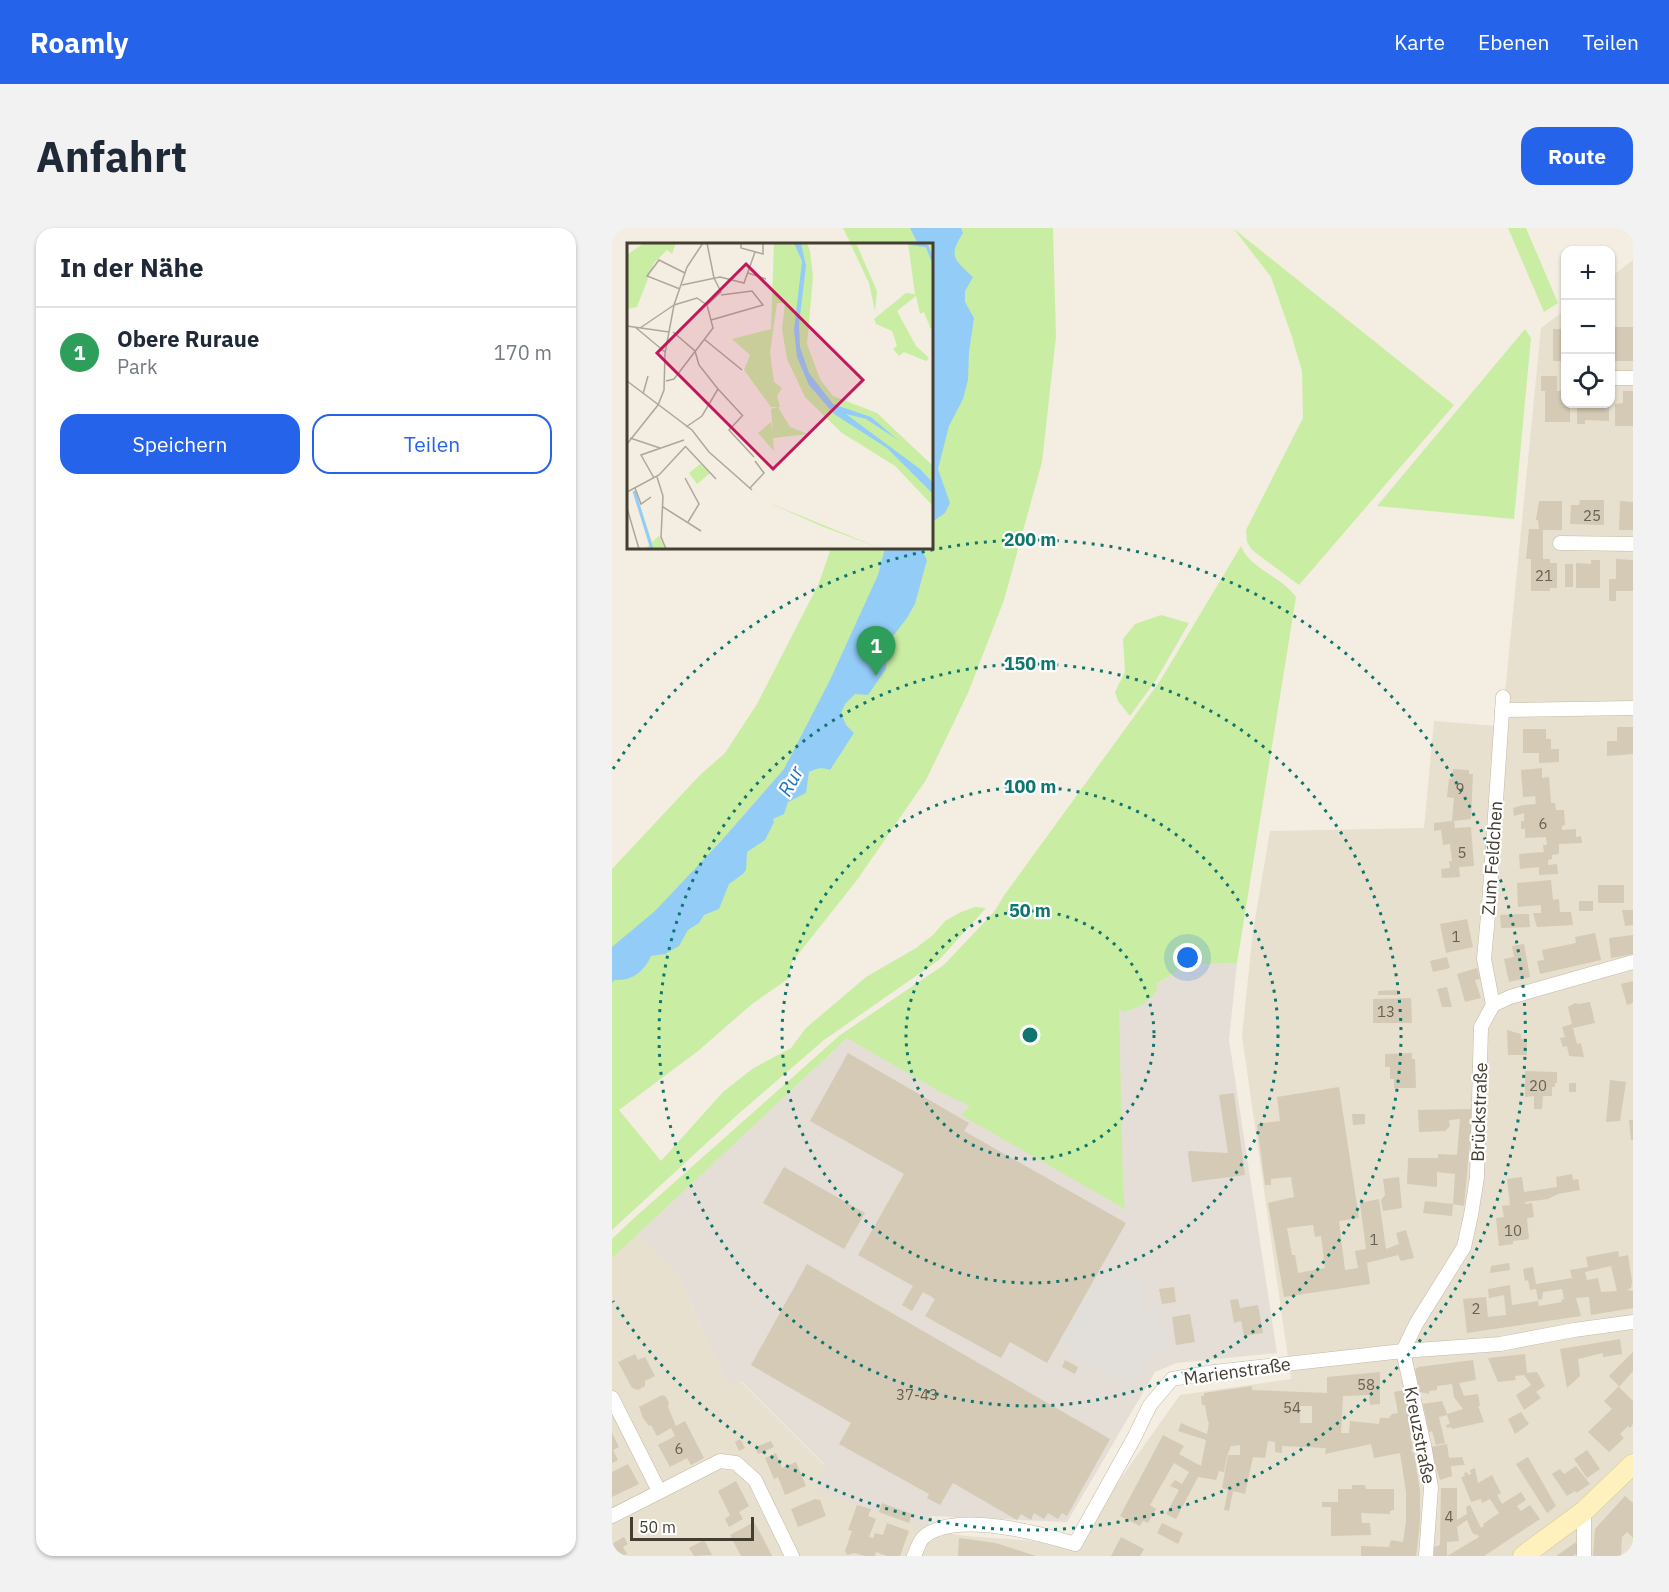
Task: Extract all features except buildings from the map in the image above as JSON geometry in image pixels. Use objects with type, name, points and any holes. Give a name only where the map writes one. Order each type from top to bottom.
[{"type":"main road","points":[[1523,1556],[1584,1510],[1633,1464]]},
{"type":"street","points":[[1615,378],[1633,378]]},
{"type":"street","points":[[1560,543],[1633,544]]},
{"type":"street","name":"Zum Feldchen","points":[[1493,1005],[1484,959],[1490,905],[1502,704],[1633,708]]},
{"type":"street","points":[[1493,1005],[1510,997],[1633,962]]},
{"type":"street","name":"Brückstraße","points":[[1403,1351],[1416,1324],[1464,1247],[1477,1176],[1481,1027],[1493,1005]]},
{"type":"street","name":"Marienstraße","points":[[914,1556],[923,1536],[947,1524],[990,1526],[1038,1533],[1074,1550],[1150,1405],[1172,1379],[1214,1372],[1403,1351],[1500,1344],[1633,1322]]},
{"type":"street","name":"Kreuzstraße","points":[[1403,1351],[1431,1488],[1426,1556]]},
{"type":"street","points":[[612,1398],[659,1491]]},
{"type":"street","points":[[612,1516],[720,1461],[736,1463],[755,1480],[792,1556]]},
{"type":"street","points":[[1584,1510],[1584,1556]]},
{"type":"shaded area","points":[[1633,260],[1633,1556],[612,1556],[612,1258],[637,1233],[678,1274],[728,1385],[740,1381],[824,1465],[927,1530],[966,1536],[1074,1544],[1180,1395],[1291,1379],[1242,1036],[1253,931],[1270,831],[1424,828],[1434,721],[1497,726],[1503,713],[1541,328],[1561,313],[1561,408],[1615,408],[1615,274]]},
{"type":"shaded area","points":[[1027,867],[1119,1006],[1188,965],[1237,963],[1229,1040],[1277,1353],[1176,1363],[1155,1372],[1067,1522],[932,1516],[927,1530],[818,1490],[824,1464],[741,1381],[728,1385],[678,1274],[637,1233],[847,1038],[839,1036],[944,965],[994,912]]},
{"type":"shaded area","points":[[1106,1265],[1143,1289],[1145,1306],[1158,1304],[1169,1344],[1150,1355],[1127,1389],[1059,1344]]},
{"type":"green space","points":[[843,228],[1053,228],[1056,336],[1042,462],[1004,600],[968,693],[926,780],[857,880],[792,962],[788,979],[752,1004],[698,1051],[619,1110],[661,1161],[723,1092],[752,1069],[791,1048],[806,1028],[866,977],[916,948],[933,935],[945,921],[975,907],[986,908],[939,960],[824,1040],[736,1116],[612,1230],[612,869],[700,775],[725,753],[757,704],[819,583],[831,549],[933,549],[933,243],[850,243]]},
{"type":"green space","points":[[1508,228],[1526,228],[1558,303],[1544,312]]},
{"type":"green space","points":[[1234,229],[1454,405],[1299,585],[1252,550],[1247,542],[1246,530],[1303,418],[1302,371],[1271,277]]},
{"type":"green space","points":[[1525,329],[1531,338],[1514,519],[1377,506]]},
{"type":"green space","points":[[1241,546],[1245,554],[1258,567],[1283,584],[1296,597],[1237,963],[1188,965],[1156,984],[1157,990],[1142,1004],[1123,1012],[1119,1008],[1125,1209],[961,1115],[970,1106],[944,1094],[847,1038],[612,1258],[612,1239],[633,1219],[839,1036],[944,965],[994,912],[1160,681]]},
{"type":"green space","points":[[1161,615],[1189,623],[1156,680],[1130,716],[1118,701],[1115,692],[1125,672],[1123,639],[1135,624]]},
{"type":"water","points":[[910,228],[961,228],[963,233],[956,247],[955,257],[973,277],[965,291],[965,302],[974,318],[968,380],[963,399],[949,426],[938,469],[950,503],[945,513],[933,521],[933,243],[918,243]]},
{"type":"water","name":"Rur","points":[[885,549],[922,549],[927,560],[915,604],[890,640],[887,648],[886,669],[868,695],[855,694],[845,704],[841,713],[846,725],[854,733],[830,770],[820,768],[809,772],[806,793],[788,802],[784,814],[773,819],[774,822],[765,840],[747,852],[746,870],[729,884],[719,909],[704,915],[699,923],[688,930],[679,946],[665,954],[651,956],[645,967],[637,974],[626,979],[614,980],[612,983],[612,947],[655,911],[722,840],[784,769],[830,680],[878,575]]},
{"type":"place","name":"Obere Ruraue","points":[[876,676]]}]
